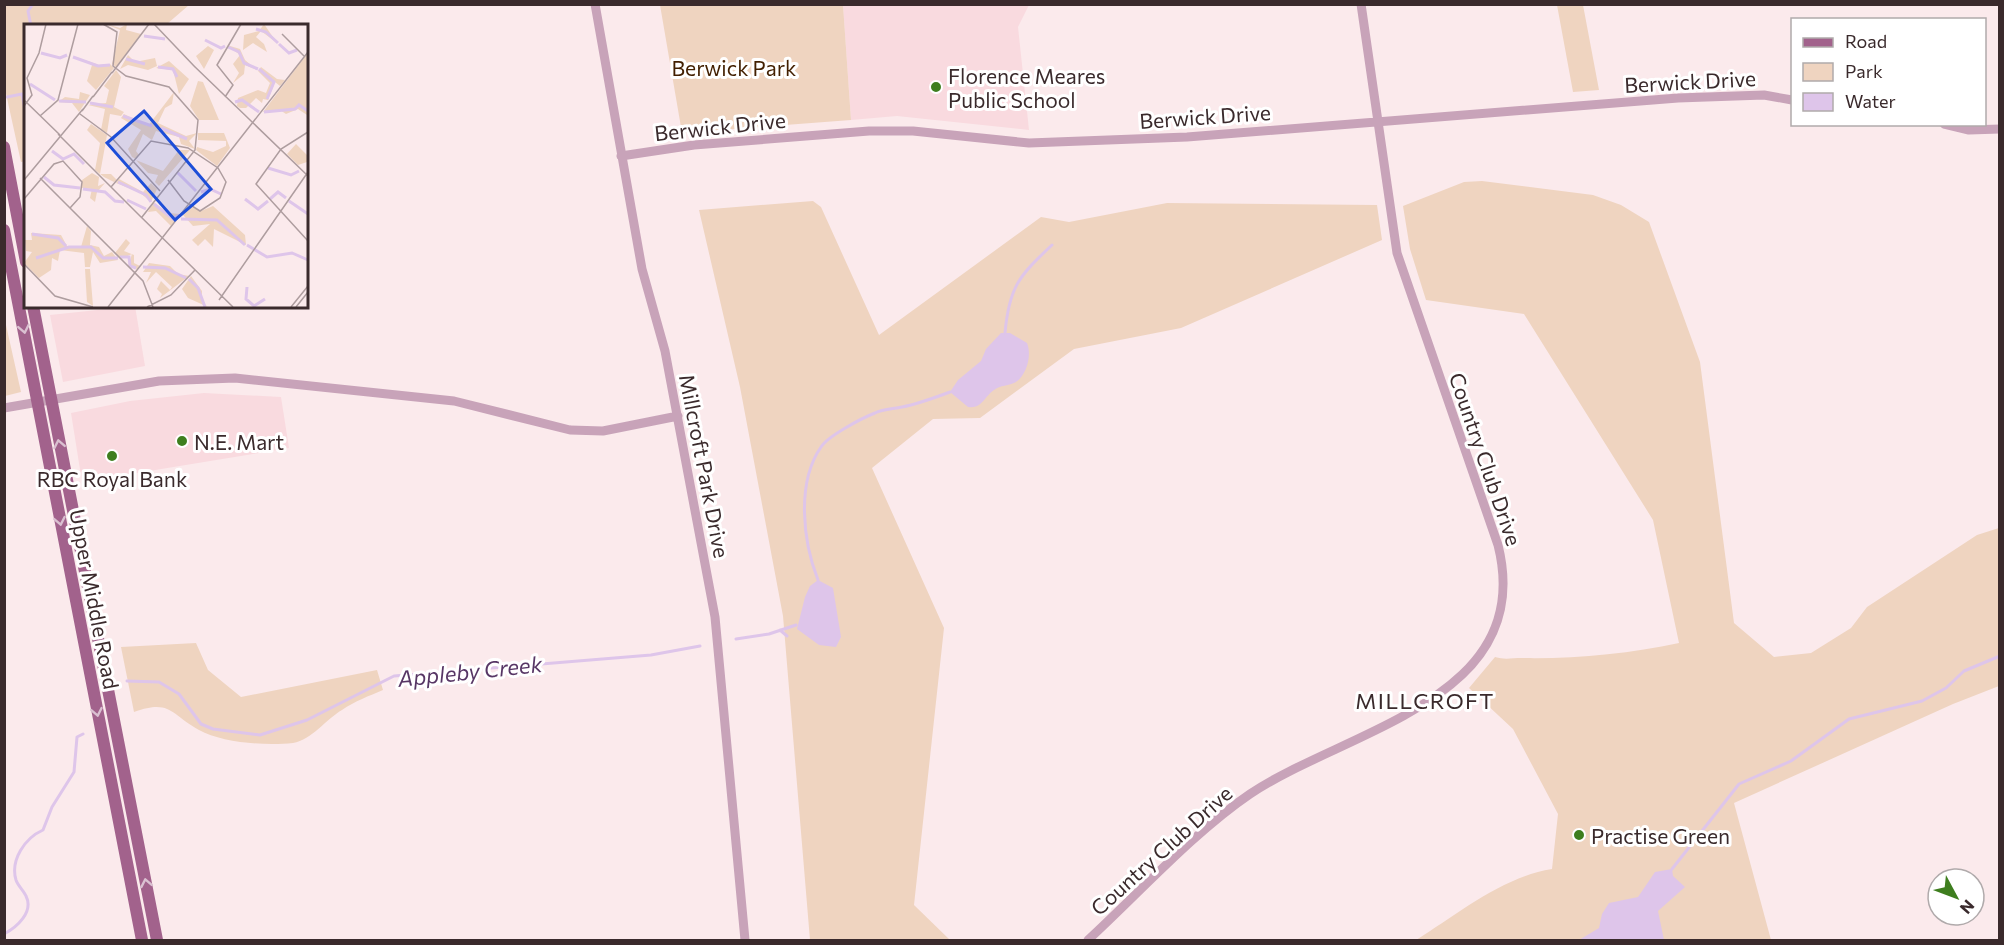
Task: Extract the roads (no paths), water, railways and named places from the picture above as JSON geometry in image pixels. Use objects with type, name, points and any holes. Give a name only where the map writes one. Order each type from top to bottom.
[{"type":"main road","points":[[4,147],[24,252]]},
{"type":"main road","name":"Upper Middle Road","points":[[4,230],[142,940]]},
{"type":"main road","name":"Upper Middle Road","points":[[33,308],[157,940]]},
{"type":"street","name":"Millcroft Park Drive","points":[[595,4],[642,269],[665,351],[716,617],[745,940]]},
{"type":"street","name":"Country Club Drive","points":[[1088,940],[1210,826],[1249,795],[1448,689],[1483,653],[1499,619],[1503,597],[1501,555],[1404,277],[1394,232],[1360,4]]},
{"type":"street","name":"Berwick Drive","points":[[621,156],[694,145],[868,131],[913,131],[1023,143],[1187,137],[1678,98],[1764,95],[1791,100]]},
{"type":"street","points":[[1952,126],[1969,130],[2000,129]]},
{"type":"street","points":[[4,408],[159,381],[235,378],[454,401],[570,430],[603,431],[678,416]]},
{"type":"water","points":[[1001,333],[1010,333],[1027,343],[1029,359],[1026,369],[1016,382],[996,388],[980,404],[968,407],[950,392],[958,380],[981,361],[986,349]]},
{"type":"water","points":[[818,580],[833,588],[841,637],[836,647],[819,645],[797,629],[805,597],[810,586]]},
{"type":"water","points":[[1672,869],[1673,876],[1685,887],[1658,911],[1664,940],[1579,940],[1599,928],[1602,914],[1609,903],[1638,897],[1655,872]]},
{"type":"waterway","points":[[31,24],[28,11],[33,4]]},
{"type":"waterway","points":[[83,4],[95,4]]},
{"type":"waterway","points":[[7,97],[22,94],[24,104]]},
{"type":"waterway","name":"Appleby Creek","points":[[1005,333],[1009,304],[1018,283],[1031,265],[1052,245]]},
{"type":"waterway","name":"Appleby Creek","points":[[818,580],[809,548],[804,513],[808,478],[813,461],[821,447],[838,433],[869,415],[920,403],[950,392]]},
{"type":"waterway","name":"Appleby Creek","points":[[736,639],[769,634],[796,625]]},
{"type":"waterway","name":"Appleby Creek","points":[[780,630],[787,636]]},
{"type":"waterway","name":"Appleby Creek","points":[[127,681],[159,682],[179,694],[201,724],[213,729],[260,735],[307,720],[394,676],[651,655],[700,646]]},
{"type":"waterway","name":"Appleby Creek","points":[[1672,869],[1739,784],[1791,761],[1849,719],[1922,701],[1946,688],[1964,671],[2000,656]]},
{"type":"waterway","name":"Appleby Creek","points":[[4,934],[19,923],[28,908],[26,896],[16,880],[15,865],[20,850],[30,838],[43,830],[52,807],[74,772],[77,737],[83,734]]},
{"type":"place","name":"Florence Meares Public School","points":[[936,87]]},
{"type":"place","name":"N.E. Mart","points":[[182,441]]},
{"type":"place","name":"RBC Royal Bank","points":[[112,456]]},
{"type":"place","name":"Practise Green","points":[[1579,835]]},
{"type":"district","name":"MILLCROFT","points":[[1425,700]]},
{"type":"park label","name":"Berwick Park","points":[[734,67]]}]
